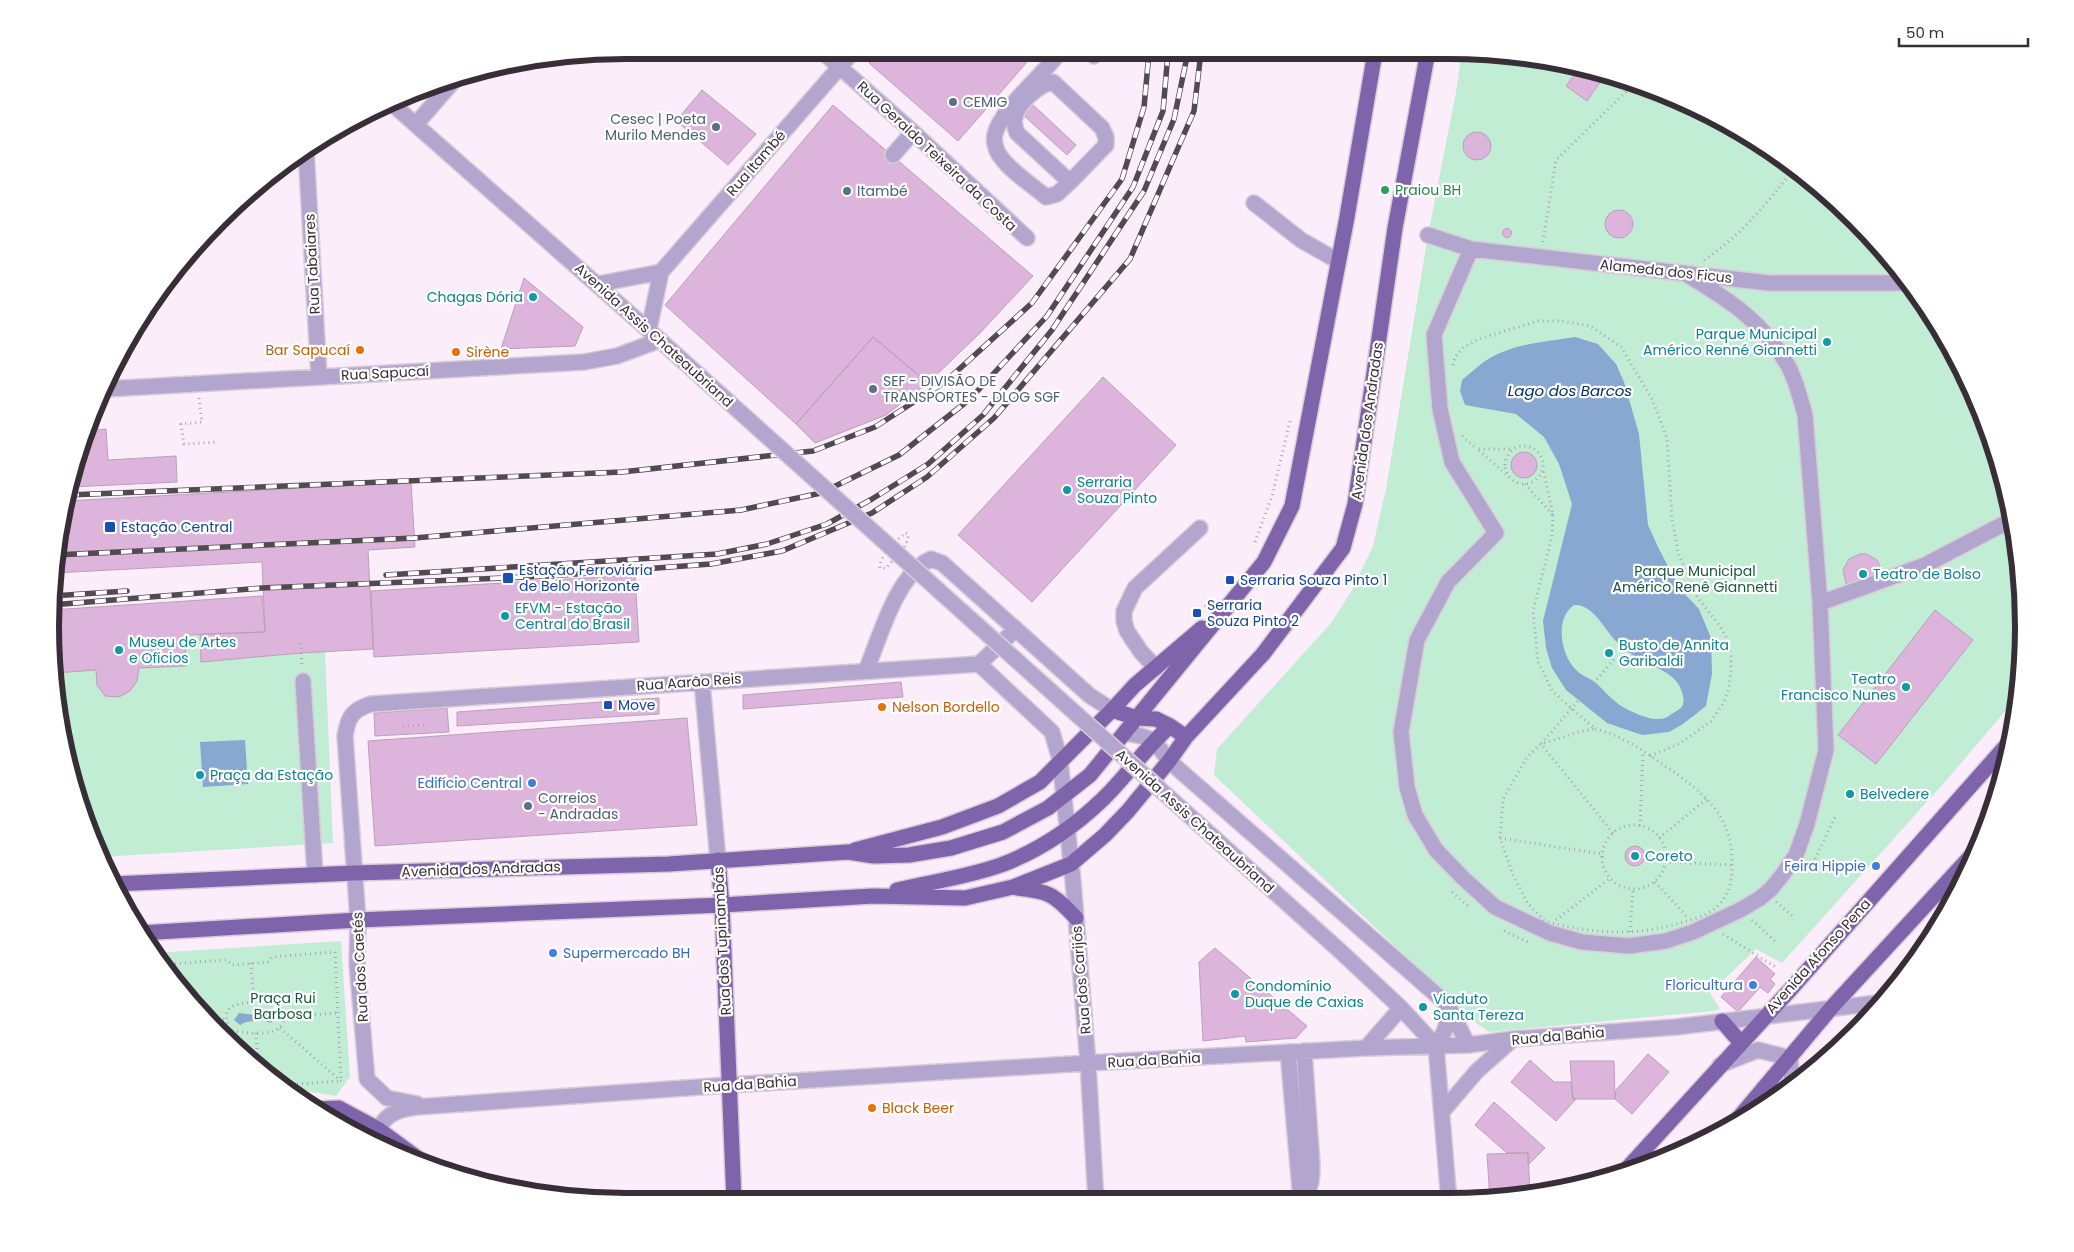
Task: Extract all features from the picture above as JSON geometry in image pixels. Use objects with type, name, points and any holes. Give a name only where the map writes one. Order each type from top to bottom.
[{"type":"main road","name":"Avenida dos Andradas","points":[[121,884],[354,873],[669,864],[848,852],[874,856],[909,855],[951,848],[1003,832],[1048,808],[1090,775],[1264,562],[1292,506],[1374,59]]},
{"type":"main road","name":"Avenida dos Andradas","points":[[149,932],[358,920],[722,905],[873,896],[965,898],[1013,887],[1071,864],[1105,835],[1169,761],[1186,737],[1263,654],[1343,548],[1355,504],[1395,228],[1427,59]]},
{"type":"main road","name":"Avenida dos Andradas","points":[[848,852],[942,827],[998,806],[1040,782],[1135,685],[1230,604]]},
{"type":"main road","points":[[1112,710],[1137,718],[1156,719],[1186,737]]},
{"type":"main road","name":"Avenida dos Andradas","points":[[873,896],[1000,865],[1033,850],[1069,828],[1104,798],[1153,740],[1170,726]]},
{"type":"main road","name":"Avenida Afonso Pena","points":[[1634,1161],[1790,990],[2001,752]]},
{"type":"main road","name":"Rua dos Tupinambás","points":[[718,860],[722,905],[734,1193]]},
{"type":"main road","points":[[1748,1107],[1832,1007],[1962,866]]},
{"type":"main road","points":[[1013,887],[1044,891],[1061,901],[1076,918]]},
{"type":"main road","points":[[1722,1021],[1741,1043]]},
{"type":"main road","points":[[328,1108],[339,1108],[376,1134]]},
{"type":"street","name":"Rua Geraldo Teixeira da Costa","points":[[831,59],[1027,238]]},
{"type":"street","name":"Rua Itambé","points":[[649,329],[661,272],[847,59]]},
{"type":"street","points":[[1054,59],[1005,115],[995,134],[995,142],[999,155],[1046,197],[1057,194],[1070,182],[1106,145],[1106,136],[1102,128],[1053,82],[1046,83],[1021,106],[1014,125],[1017,133],[1070,182]]},
{"type":"street","points":[[416,124],[447,88]]},
{"type":"street","name":"Avenida Assis Chateaubriand","points":[[397,108],[649,329],[1339,950],[1401,1008],[1436,1046]]},
{"type":"street","points":[[893,155],[913,132]]},
{"type":"street","name":"Rua Tabaiares","points":[[306,157],[319,377]]},
{"type":"street","points":[[1254,203],[1301,240],[1338,261]]},
{"type":"street","name":"Alameda dos Ficus","points":[[1428,236],[1471,249],[1769,282],[1899,283]]},
{"type":"street","points":[[1471,249],[1434,335],[1440,409],[1452,462],[1496,533],[1448,582],[1417,640],[1401,732],[1406,787],[1415,815],[1436,850],[1495,907],[1550,934],[1582,942],[1629,946],[1666,941],[1693,932],[1740,910],[1759,898],[1771,888],[1796,855],[1807,824],[1826,750],[1820,603],[1805,415],[1797,386],[1788,364],[1757,323],[1730,300],[1684,273]]},
{"type":"street","points":[[598,284],[630,280],[661,272]]},
{"type":"street","name":"Rua Sapucaí","points":[[111,389],[584,362],[617,356],[661,341]]},
{"type":"street","points":[[1820,603],[1924,565],[2005,523]]},
{"type":"street","points":[[1156,668],[1140,652],[1127,631],[1124,611],[1135,588],[1200,528]]},
{"type":"street","points":[[866,671],[899,591],[922,564],[931,559],[942,563],[1089,695],[1112,710]]},
{"type":"street","points":[[1016,628],[979,664],[1052,732],[1060,760]]},
{"type":"street","name":"Rua Aarão Reis","points":[[351,714],[360,707],[371,704],[979,664]]},
{"type":"street","points":[[304,681],[315,875]]},
{"type":"street","name":"Rua dos Tupinambás","points":[[702,682],[718,860]]},
{"type":"street","name":"Rua dos Caetés","points":[[351,714],[345,736],[358,920],[357,964],[367,1079],[386,1098],[430,1106]]},
{"type":"street","name":"Avenida Assis Chateaubriand","points":[[1125,734],[1139,735],[1153,740],[1169,761],[1448,1005],[1468,1045]]},
{"type":"street","name":"Rua dos Carijós","points":[[1060,760],[1069,828],[1088,1063],[1096,1193]]},
{"type":"street","name":"Rua da Bahia","points":[[430,1106],[1088,1063],[1366,1048],[1468,1045],[1513,1039],[1676,1027],[1872,1003]]},
{"type":"street","points":[[1448,1005],[1449,1020],[1446,1032],[1436,1046],[1448,1193]]},
{"type":"street","points":[[1366,1048],[1401,1008]]},
{"type":"street","points":[[1442,1112],[1477,1071],[1513,1039]]},
{"type":"street","points":[[1720,1065],[1758,1050],[1790,1058],[1791,1077]]},
{"type":"street","points":[[1304,1051],[1312,1182],[1307,1193]]},
{"type":"street","points":[[1288,1052],[1300,1193]]},
{"type":"street","points":[[376,1134],[387,1116],[402,1109],[430,1106]]},
{"type":"path","points":[[1541,257],[1556,160],[1629,89]]},
{"type":"path","points":[[1684,273],[1722,248],[1751,222],[1790,174]]},
{"type":"path","points":[[1450,372],[1455,357],[1463,348],[1478,339],[1538,321],[1562,321],[1590,326],[1621,347],[1652,399],[1666,438],[1672,519],[1678,553],[1698,598],[1720,626],[1726,637],[1731,656],[1731,671],[1724,702],[1711,721],[1679,744],[1650,756]]},
{"type":"path","points":[[197,384],[202,422],[181,424],[184,444],[218,442]]},
{"type":"path","points":[[1253,545],[1272,496],[1292,413]]},
{"type":"path","points":[[1457,430],[1508,476],[1524,484],[1553,515]]},
{"type":"path","points":[[1477,449],[1513,449],[1525,446],[1536,450],[1540,455],[1553,515],[1552,537],[1533,611],[1538,662],[1553,692],[1595,730]]},
{"type":"path","points":[[1508,476],[1504,464],[1508,453],[1513,449]]},
{"type":"path","points":[[1524,484],[1536,479],[1542,468]]},
{"type":"path","points":[[1196,613],[1210,602]]},
{"type":"path","points":[[301,643],[304,681]]},
{"type":"path","points":[[201,648],[232,647]]},
{"type":"path","points":[[1541,744],[1582,731],[1595,730],[1613,734],[1643,750],[1708,798],[1721,816],[1732,854],[1729,888],[1723,900],[1711,911],[1664,928],[1630,933],[1603,933],[1544,920],[1528,904],[1513,875],[1500,838],[1503,799],[1527,757],[1541,744],[1616,657]]},
{"type":"path","points":[[403,726],[427,724]]},
{"type":"path","points":[[1541,744],[1613,833]]},
{"type":"path","points":[[1640,826],[1643,750]]},
{"type":"path","points":[[1659,838],[1708,798]]},
{"type":"path","points":[[1804,874],[1815,859],[1835,817]]},
{"type":"path","points":[[1629,825],[1640,826],[1653,832],[1659,838],[1664,846],[1665,862],[1663,870],[1655,882],[1644,887],[1625,888],[1609,879],[1602,854],[1604,846],[1613,833],[1629,825]]},
{"type":"path","points":[[1500,838],[1602,854]]},
{"type":"path","points":[[1665,862],[1732,865]]},
{"type":"path","points":[[1552,923],[1609,879]]},
{"type":"path","points":[[1655,882],[1690,920]]},
{"type":"path","points":[[1447,887],[1472,909]]},
{"type":"path","points":[[1630,933],[1633,889]]},
{"type":"path","points":[[1768,907],[1781,897]]},
{"type":"path","points":[[1776,901],[1795,918]]},
{"type":"path","points":[[1745,923],[1756,916]]},
{"type":"path","points":[[1751,919],[1777,943]]},
{"type":"path","points":[[1499,928],[1521,940],[1536,944]]},
{"type":"path","points":[[1715,938],[1728,932]]},
{"type":"path","points":[[1722,934],[1777,968]]},
{"type":"path","points":[[171,964],[227,960],[232,965],[268,962],[272,957],[335,952],[341,1081]]},
{"type":"path","points":[[252,963],[254,1002]]},
{"type":"path","points":[[270,1001],[283,1009],[285,1017],[280,1028],[272,1032],[240,1033],[230,1030],[225,1019],[226,1012],[232,1006],[270,1001]]},
{"type":"path","points":[[285,1017],[339,1013]]},
{"type":"path","points":[[218,1020],[225,1019]]},
{"type":"path","points":[[280,1028],[341,1081]]},
{"type":"path","points":[[256,1032],[257,1057]]},
{"type":"path","points":[[292,1084],[341,1081]]},
{"type":"green space","name":"Parque Municipal Américo Renê Giannetti","points":[[1461,59],[1522,64],[1559,70],[1595,78],[1665,102],[1699,117],[1763,154],[1793,176],[1849,225],[1898,281],[1920,311],[1957,375],[1972,409],[1996,479],[2004,515],[2014,589],[2014,663],[2009,707],[1951,775],[1782,963],[1756,949],[1710,993],[1720,1009],[1714,1011],[1489,1032],[1476,1023],[1214,775],[1217,749],[1331,623],[1351,592],[1373,546],[1386,489],[1428,235]]},
{"type":"green space","name":"Praça da Estação","points":[[132,624],[200,634],[202,662],[325,651],[333,843],[108,857],[89,808],[78,773],[70,737],[60,663],[59,630]]},
{"type":"green space","name":"Praça Rui Barbosa","points":[[341,941],[350,1077],[336,1096],[301,1091],[281,1076],[225,1027],[200,1000],[162,952]]},
{"type":"water","name":"Lago dos Barcos","points":[[1575,337],[1598,344],[1616,364],[1624,382],[1639,434],[1648,525],[1680,589],[1699,609],[1711,638],[1712,674],[1706,706],[1683,724],[1669,732],[1642,735],[1607,723],[1566,690],[1552,668],[1546,648],[1543,621],[1572,504],[1559,464],[1544,437],[1516,414],[1465,405],[1460,391],[1462,380],[1495,355],[1527,345]],"holes":[[[1574,605],[1581,606],[1593,613],[1613,638],[1626,650],[1671,676],[1676,681],[1681,688],[1683,696],[1683,705],[1680,709],[1663,718],[1654,719],[1643,716],[1621,706],[1595,682],[1576,670],[1564,647],[1562,628],[1568,611]]]},
{"type":"water","points":[[245,740],[248,784],[203,787],[200,742]]},
{"type":"water","points":[[267,1011],[275,1015],[271,1023],[262,1020],[246,1022],[240,1025],[234,1020],[239,1013],[256,1015]]},
{"type":"building","name":"CEMIG","points":[[872,59],[1030,59],[958,141],[869,63]]},
{"type":"building","points":[[1575,74],[1602,80],[1587,101],[1566,86]]},
{"type":"building","name":"Cesec | Poeta Murilo Mendes","points":[[702,90],[756,134],[728,165],[676,121]]},
{"type":"building","points":[[1030,102],[1076,145],[1067,155],[1021,113]]},
{"type":"building","name":"Itambé","points":[[833,105],[1033,276],[980,333],[928,383],[873,337],[796,424],[665,305]]},
{"type":"building","points":[[1477,132],[1487,136],[1491,146],[1487,156],[1477,160],[1467,156],[1463,146],[1467,136]]},
{"type":"building","points":[[1619,210],[1629,214],[1633,224],[1629,234],[1619,238],[1609,234],[1605,224],[1609,214]]},
{"type":"building","points":[[1507,228],[1512,233],[1507,238],[1502,233]]},
{"type":"building","name":"Chagas Dória","points":[[524,278],[583,327],[575,346],[501,349]]},
{"type":"building","name":"SEF - DIVISÃO DE TRANSPORTES - DLOG SGF","points":[[873,337],[928,383],[886,415],[815,443],[796,424]]},
{"type":"building","name":"Serraria Souza Pinto","points":[[1103,377],[1176,445],[1032,602],[958,535]]},
{"type":"building","points":[[97,421],[98,430],[106,429],[108,460],[176,456],[177,482],[76,487]]},
{"type":"building","points":[[1524,452],[1533,456],[1537,465],[1533,474],[1524,478],[1515,474],[1511,465],[1515,456]]},
{"type":"building","points":[[411,482],[415,547],[368,550],[373,649],[201,662],[200,634],[265,632],[262,562],[62,573],[73,501]]},
{"type":"building","name":"Teatro de Bolso","points":[[1860,554],[1866,554],[1877,560],[1882,571],[1881,578],[1850,588],[1846,583],[1843,570],[1849,559]]},
{"type":"building","name":"EFVM - Estação Central do Brasil","points":[[635,575],[639,642],[374,657],[371,591]]},
{"type":"building","name":"Museu de Artes e Ofícios","points":[[262,596],[265,632],[185,635],[186,666],[139,668],[137,681],[130,691],[119,697],[105,696],[97,685],[96,670],[61,673],[59,609]]},
{"type":"building","name":"Teatro Francisco Nunes","points":[[1935,610],[1973,640],[1876,764],[1838,735]]},
{"type":"building","points":[[901,682],[903,697],[743,709],[743,695]]},
{"type":"building","name":"Move","points":[[659,698],[659,714],[457,726],[457,712]]},
{"type":"building","points":[[447,708],[449,732],[375,736],[374,713]]},
{"type":"building","name":"Edifício Central","points":[[687,718],[697,825],[375,846],[368,741]]},
{"type":"building","name":"Coreto","points":[[1635,846],[1642,849],[1645,856],[1642,863],[1635,866],[1628,863],[1625,856],[1628,849]]},
{"type":"building","name":"Condomínio Duque de Caxias","points":[[1215,948],[1307,1026],[1296,1038],[1246,1042],[1245,1036],[1203,1041],[1199,962]]},
{"type":"building","name":"Floricultura","points":[[1756,957],[1775,974],[1770,979],[1775,984],[1768,993],[1760,987],[1738,1012],[1721,997]]},
{"type":"building","points":[[1648,1054],[1669,1072],[1632,1114],[1615,1099],[1616,1090]]},
{"type":"building","points":[[1530,1060],[1554,1082],[1571,1082],[1573,1099],[1576,1099],[1556,1121],[1511,1082]]},
{"type":"building","points":[[1570,1061],[1614,1061],[1615,1099],[1573,1099]]},
{"type":"building","points":[[1494,1102],[1545,1148],[1528,1165],[1528,1153],[1507,1153],[1475,1125]]},
{"type":"building","points":[[1528,1153],[1530,1187],[1489,1192],[1487,1154]]},
{"type":"railway","points":[[75,495],[622,472],[813,451],[875,427],[945,382],[1032,303],[1122,179],[1144,107],[1148,59]]},
{"type":"railway","points":[[64,555],[414,538],[741,510],[821,493],[899,455],[970,399],[1047,316],[1133,187],[1163,111],[1167,59]]},
{"type":"railway","points":[[386,575],[717,554],[767,544],[827,524],[928,464],[983,415],[1052,330],[1144,191],[1174,119],[1187,59]]},
{"type":"railway","points":[[60,604],[262,588],[549,576],[711,564],[782,551],[872,513],[927,477],[994,418],[1130,259],[1194,111],[1200,59]]},
{"type":"railway","points":[[60,595],[127,591]]},
{"type":"place","name":"CEMIG","points":[[953,102]]},
{"type":"place","name":"Cesec | Poeta Murilo Mendes","points":[[716,127]]},
{"type":"place","name":"Praiou BH","points":[[1385,190]]},
{"type":"place","name":"Itambé","points":[[847,191]]},
{"type":"place","name":"Chagas Dória","points":[[533,297]]},
{"type":"place","name":"Parque Municipal Américo Renné Giannetti","points":[[1827,342]]},
{"type":"place","name":"Bar Sapucaí","points":[[360,350]]},
{"type":"place","name":"Sirène","points":[[456,352]]},
{"type":"place","name":"SEF - DIVISÃO DE TRANSPORTES - DLOG SGF","points":[[873,389]]},
{"type":"place","name":"Serraria Souza Pinto","points":[[1067,490]]},
{"type":"place","name":"Estação Central","points":[[110,527]]},
{"type":"place","name":"Teatro de Bolso","points":[[1863,574]]},
{"type":"place","name":"Estação Ferroviária de Belo Horizonte","points":[[508,578]]},
{"type":"place","name":"Serraria Souza Pinto 1","points":[[1230,580]]},
{"type":"place","name":"Serraria Souza Pinto 2","points":[[1197,613]]},
{"type":"place","name":"EFVM - Estação Central do Brasil","points":[[505,616]]},
{"type":"place","name":"Museu de Artes e Ofícios","points":[[119,650]]},
{"type":"place","name":"Busto de Annita Garibaldi","points":[[1609,653]]},
{"type":"place","name":"Teatro Francisco Nunes","points":[[1906,687]]},
{"type":"place","name":"Move","points":[[608,705]]},
{"type":"place","name":"Nelson Bordello","points":[[882,707]]},
{"type":"place","name":"Praça da Estação","points":[[200,775]]},
{"type":"place","name":"Edifício Central","points":[[532,783]]},
{"type":"place","name":"Belvedere","points":[[1850,794]]},
{"type":"place","name":"Correios - Andradas","points":[[528,806]]},
{"type":"place","name":"Coreto","points":[[1635,856]]},
{"type":"place","name":"Feira Hippie","points":[[1876,866]]},
{"type":"place","name":"Supermercado BH","points":[[553,953]]},
{"type":"place","name":"Floricultura","points":[[1753,985]]},
{"type":"place","name":"Condomínio Duque de Caxias","points":[[1235,994]]},
{"type":"place","name":"Viaduto Santa Tereza","points":[[1423,1007]]},
{"type":"place","name":"Black Beer","points":[[872,1108]]}]
